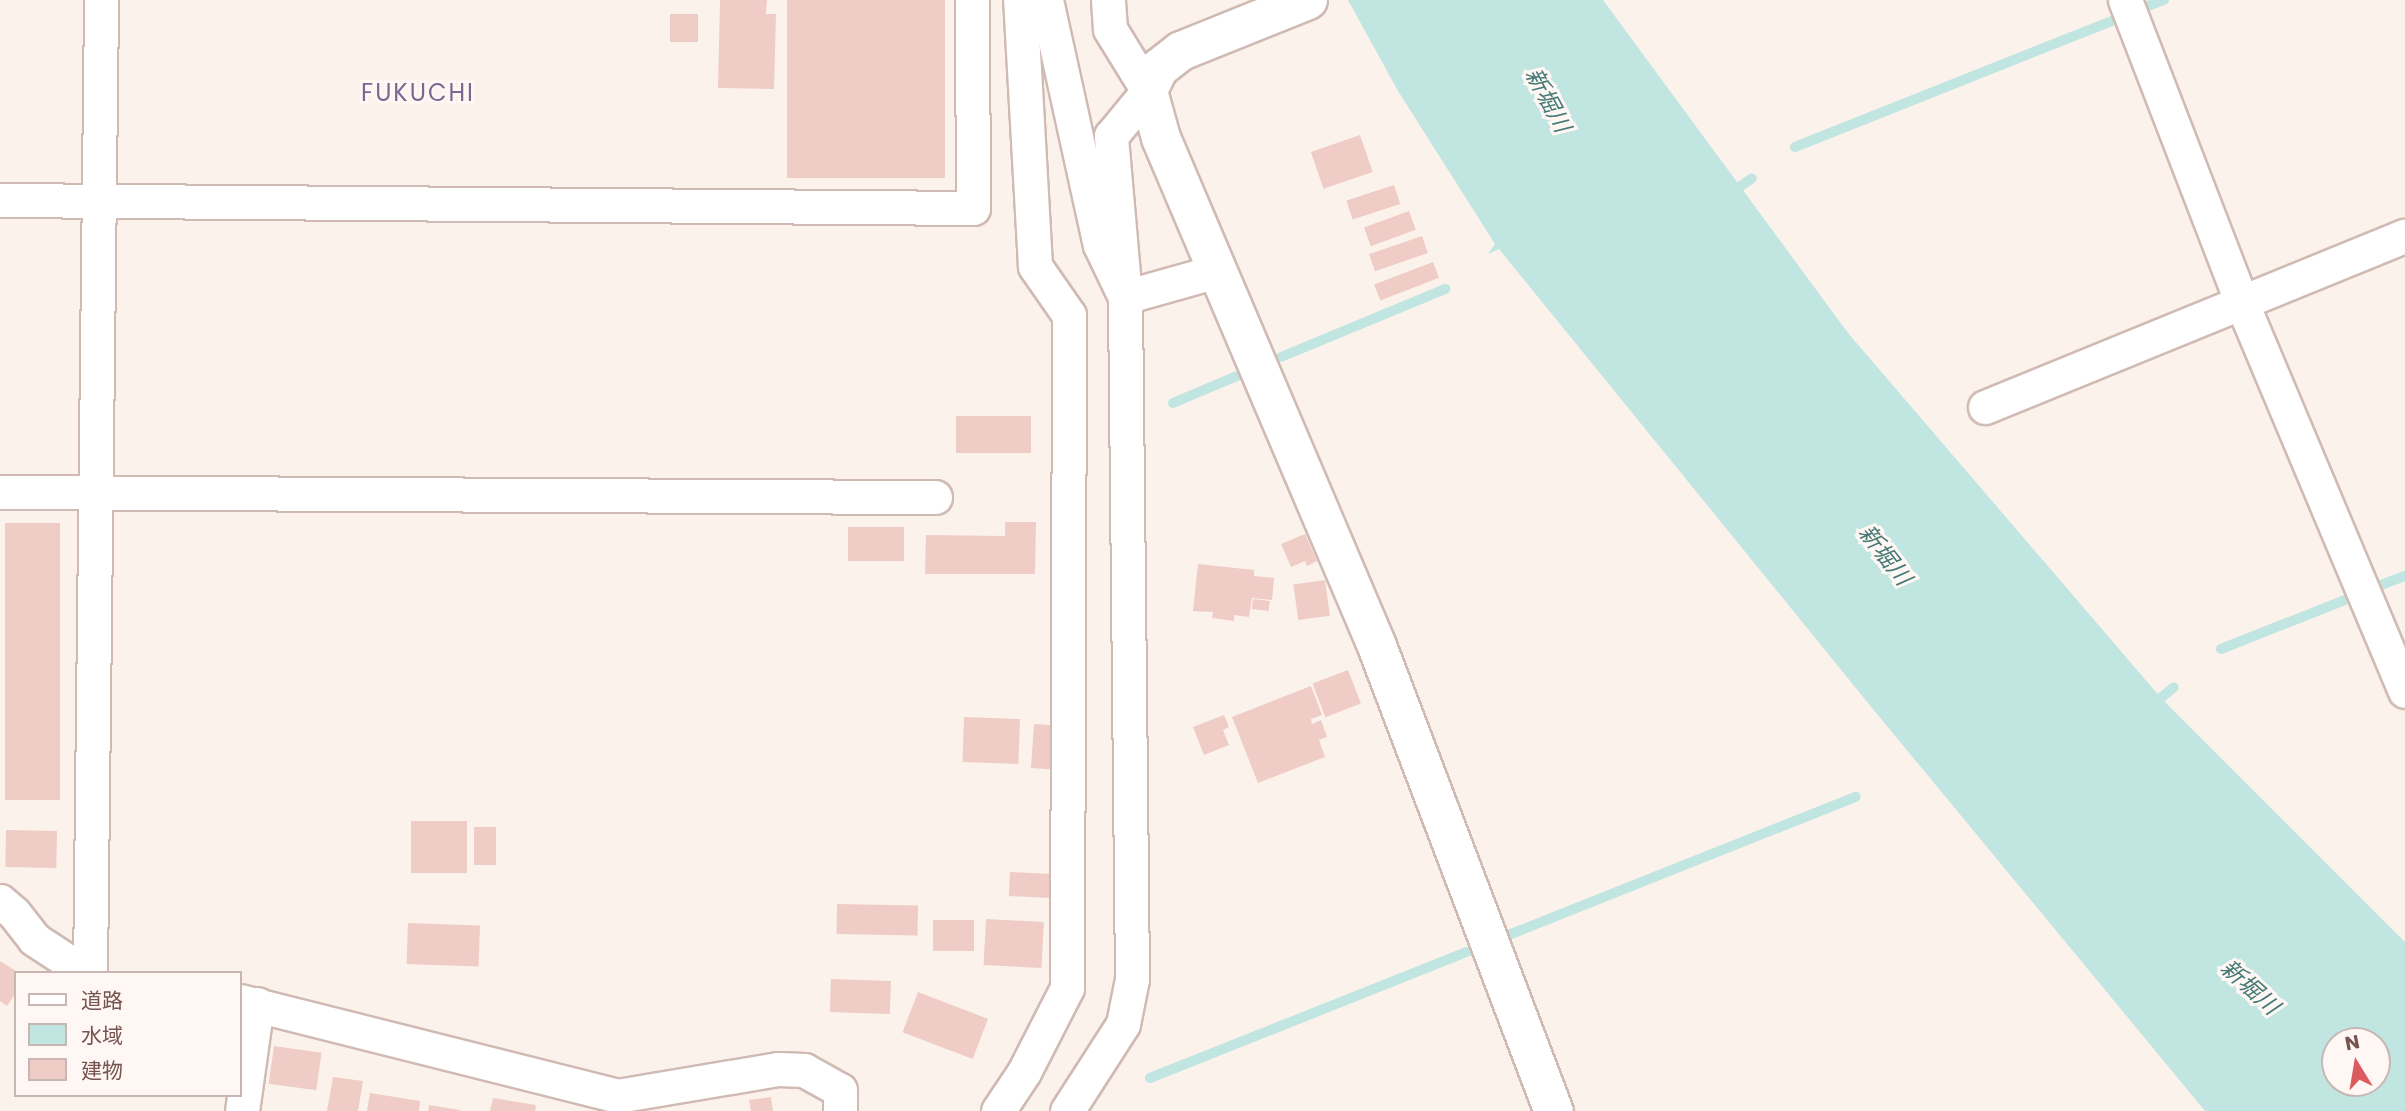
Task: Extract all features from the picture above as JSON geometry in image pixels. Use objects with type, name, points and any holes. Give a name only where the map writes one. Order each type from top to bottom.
[{"type":"street","points":[[88,971],[102,0]]},
{"type":"street","points":[[0,200],[972,208],[972,0]]},
{"type":"street","points":[[998,1111],[1024,1072],[1067,988],[1069,315],[1035,266],[1020,0]]},
{"type":"street","points":[[1046,0],[1100,245],[1125,297]]},
{"type":"street","points":[[1108,0],[1110,29],[1148,91],[1161,138],[1377,646],[1554,1111]]},
{"type":"street","points":[[2125,0],[2241,301],[2405,691]]},
{"type":"street","points":[[1067,1111],[1123,1024],[1132,979],[1125,297],[1111,136],[1148,91],[1159,68],[1181,51],[1299,3]]},
{"type":"street","points":[[1985,407],[2405,236]]},
{"type":"street","points":[[1125,297],[1217,271]]},
{"type":"street","points":[[0,492],[935,497]]},
{"type":"street","points":[[0,901],[33,939],[85,971]]},
{"type":"street","points":[[243,1111],[248,1002],[617,1096],[778,1069],[804,1070],[840,1090],[840,1111]]},
{"type":"water","name":"新堀川","points":[[1348,0],[1603,0],[1848,333],[2161,698],[2405,942],[2405,1111],[2205,1111],[1868,703],[1499,249],[1488,254],[1495,244],[1398,91]]},
{"type":"building","points":[[720,0],[767,0],[766,14],[776,14],[774,89],[718,88]]},
{"type":"building","points":[[787,0],[945,0],[945,178],[787,178]]},
{"type":"building","points":[[670,14],[698,14],[698,42],[670,42]]},
{"type":"building","points":[[1360,135],[1373,172],[1324,189],[1311,152]]},
{"type":"building","points":[[1394,185],[1400,204],[1353,219],[1346,200]]},
{"type":"building","points":[[1409,211],[1416,230],[1371,246],[1364,227]]},
{"type":"building","points":[[1422,236],[1428,253],[1375,271],[1369,254]]},
{"type":"building","points":[[1433,262],[1439,278],[1380,300],[1374,285]]},
{"type":"building","points":[[956,416],[1031,416],[1031,453],[956,453]]},
{"type":"building","points":[[1005,522],[1036,522],[1035,574],[925,574],[926,535],[1005,536]]},
{"type":"building","points":[[5,523],[60,523],[60,800],[5,800]]},
{"type":"building","points":[[848,527],[904,527],[904,561],[848,561]]},
{"type":"building","points":[[1305,534],[1317,561],[1307,566],[1305,561],[1291,567],[1281,544]]},
{"type":"building","points":[[1198,564],[1254,570],[1254,576],[1274,578],[1272,600],[1252,598],[1249,617],[1234,615],[1234,621],[1212,618],[1213,612],[1193,611]]},
{"type":"building","points":[[1325,580],[1330,616],[1298,620],[1293,584]]},
{"type":"building","points":[[1253,599],[1270,601],[1269,611],[1252,609]]},
{"type":"building","points":[[1348,670],[1361,704],[1325,717],[1313,684]]},
{"type":"building","points":[[1311,686],[1322,715],[1311,719],[1312,724],[1321,720],[1327,737],[1319,740],[1325,757],[1258,783],[1232,717]]},
{"type":"building","points":[[1224,715],[1229,727],[1223,730],[1229,745],[1204,755],[1193,727]]},
{"type":"building","points":[[964,717],[1020,719],[1018,764],[962,762]]},
{"type":"building","points":[[1034,724],[1064,726],[1061,770],[1031,768]]},
{"type":"building","points":[[411,821],[467,821],[467,873],[411,873]]},
{"type":"building","points":[[474,827],[496,827],[496,865],[474,865]]},
{"type":"building","points":[[6,830],[57,831],[56,868],[5,867]]},
{"type":"building","points":[[1010,872],[1060,875],[1059,899],[1009,896]]},
{"type":"building","points":[[837,904],[918,905],[917,935],[836,934]]},
{"type":"building","points":[[986,919],[1044,922],[1042,968],[984,965]]},
{"type":"building","points":[[933,920],[974,920],[974,951],[933,951]]},
{"type":"building","points":[[408,923],[480,926],[479,966],[407,964]]},
{"type":"building","points":[[0,961],[16,971],[14,996],[7,1006],[0,1001]]},
{"type":"building","points":[[831,979],[891,981],[890,1014],[830,1012]]},
{"type":"building","points":[[918,992],[988,1019],[973,1059],[903,1032]]},
{"type":"building","points":[[274,1046],[322,1053],[316,1090],[269,1084]]},
{"type":"building","points":[[333,1077],[363,1081],[358,1111],[327,1111]]},
{"type":"building","points":[[370,1093],[420,1101],[419,1111],[367,1111]]},
{"type":"building","points":[[771,1097],[773,1111],[751,1111],[749,1100]]},
{"type":"building","points":[[493,1098],[536,1105],[535,1111],[490,1111]]},
{"type":"building","points":[[429,1105],[460,1110],[460,1111],[428,1111]]},
{"type":"waterway","points":[[2150,5],[2164,0]]},
{"type":"waterway","points":[[1795,147],[2111,21]]},
{"type":"waterway","points":[[1728,195],[1752,178]]},
{"type":"waterway","points":[[1281,357],[1445,289]]},
{"type":"waterway","points":[[1173,403],[1237,376]]},
{"type":"waterway","points":[[2381,585],[2405,576]]},
{"type":"waterway","points":[[2221,649],[2345,600]]},
{"type":"waterway","points":[[2152,705],[2174,687]]},
{"type":"waterway","points":[[1511,934],[1856,797]]},
{"type":"waterway","points":[[1150,1078],[1467,952]]},
{"type":"district","name":"FUKUCHI","points":[[418,93]]}]
